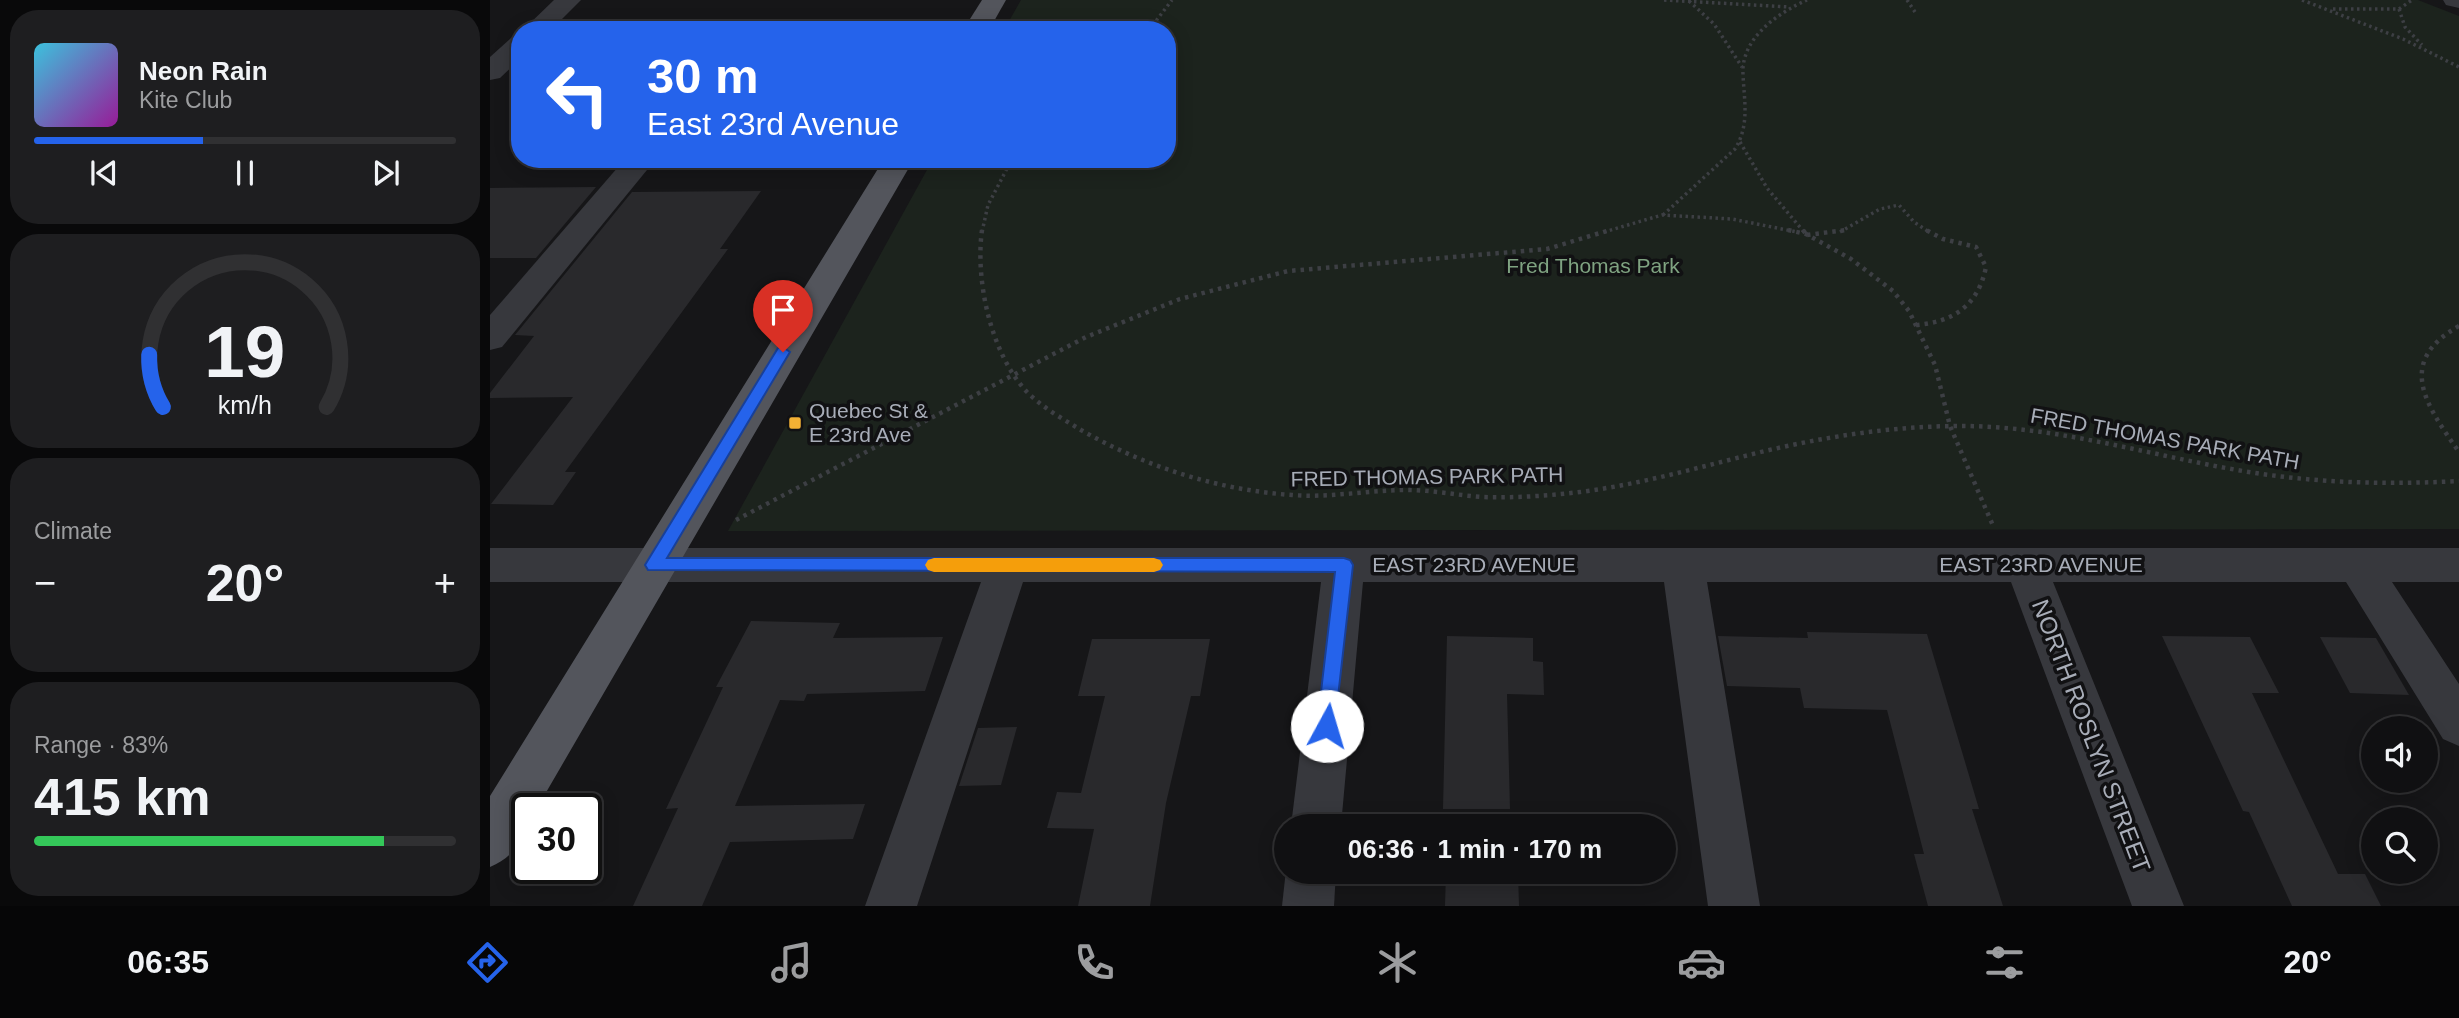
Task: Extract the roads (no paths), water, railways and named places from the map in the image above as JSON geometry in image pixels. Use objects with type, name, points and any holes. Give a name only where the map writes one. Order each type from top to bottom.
[{"type":"main road","points":[[981,21],[994,0]]},
{"type":"main road","points":[[490,842],[894,168]]},
{"type":"street","points":[[546,21],[569,0]]},
{"type":"street","points":[[490,72],[511,52]]},
{"type":"street","points":[[490,80],[511,80]]},
{"type":"street","points":[[490,338],[633,168]]},
{"type":"street","name":"EAST 23RD AVENUE","points":[[490,565],[2459,565]]},
{"type":"street","points":[[891,906],[1008,565]]},
{"type":"street","points":[[1317,814],[1344,565]]},
{"type":"street","points":[[1683,565],[1734,906]]},
{"type":"street","name":"NORTH ROSLYN STREET","points":[[2025,565],[2158,906]]},
{"type":"street","points":[[2358,565],[2459,724]]},
{"type":"street","points":[[1308,906],[1310,884]]},
{"type":"place","name":"Quebec St & E 23rd Ave","points":[[795,423]]},
{"type":"park label","name":"Fred Thomas Park","points":[[1593,266]]}]
